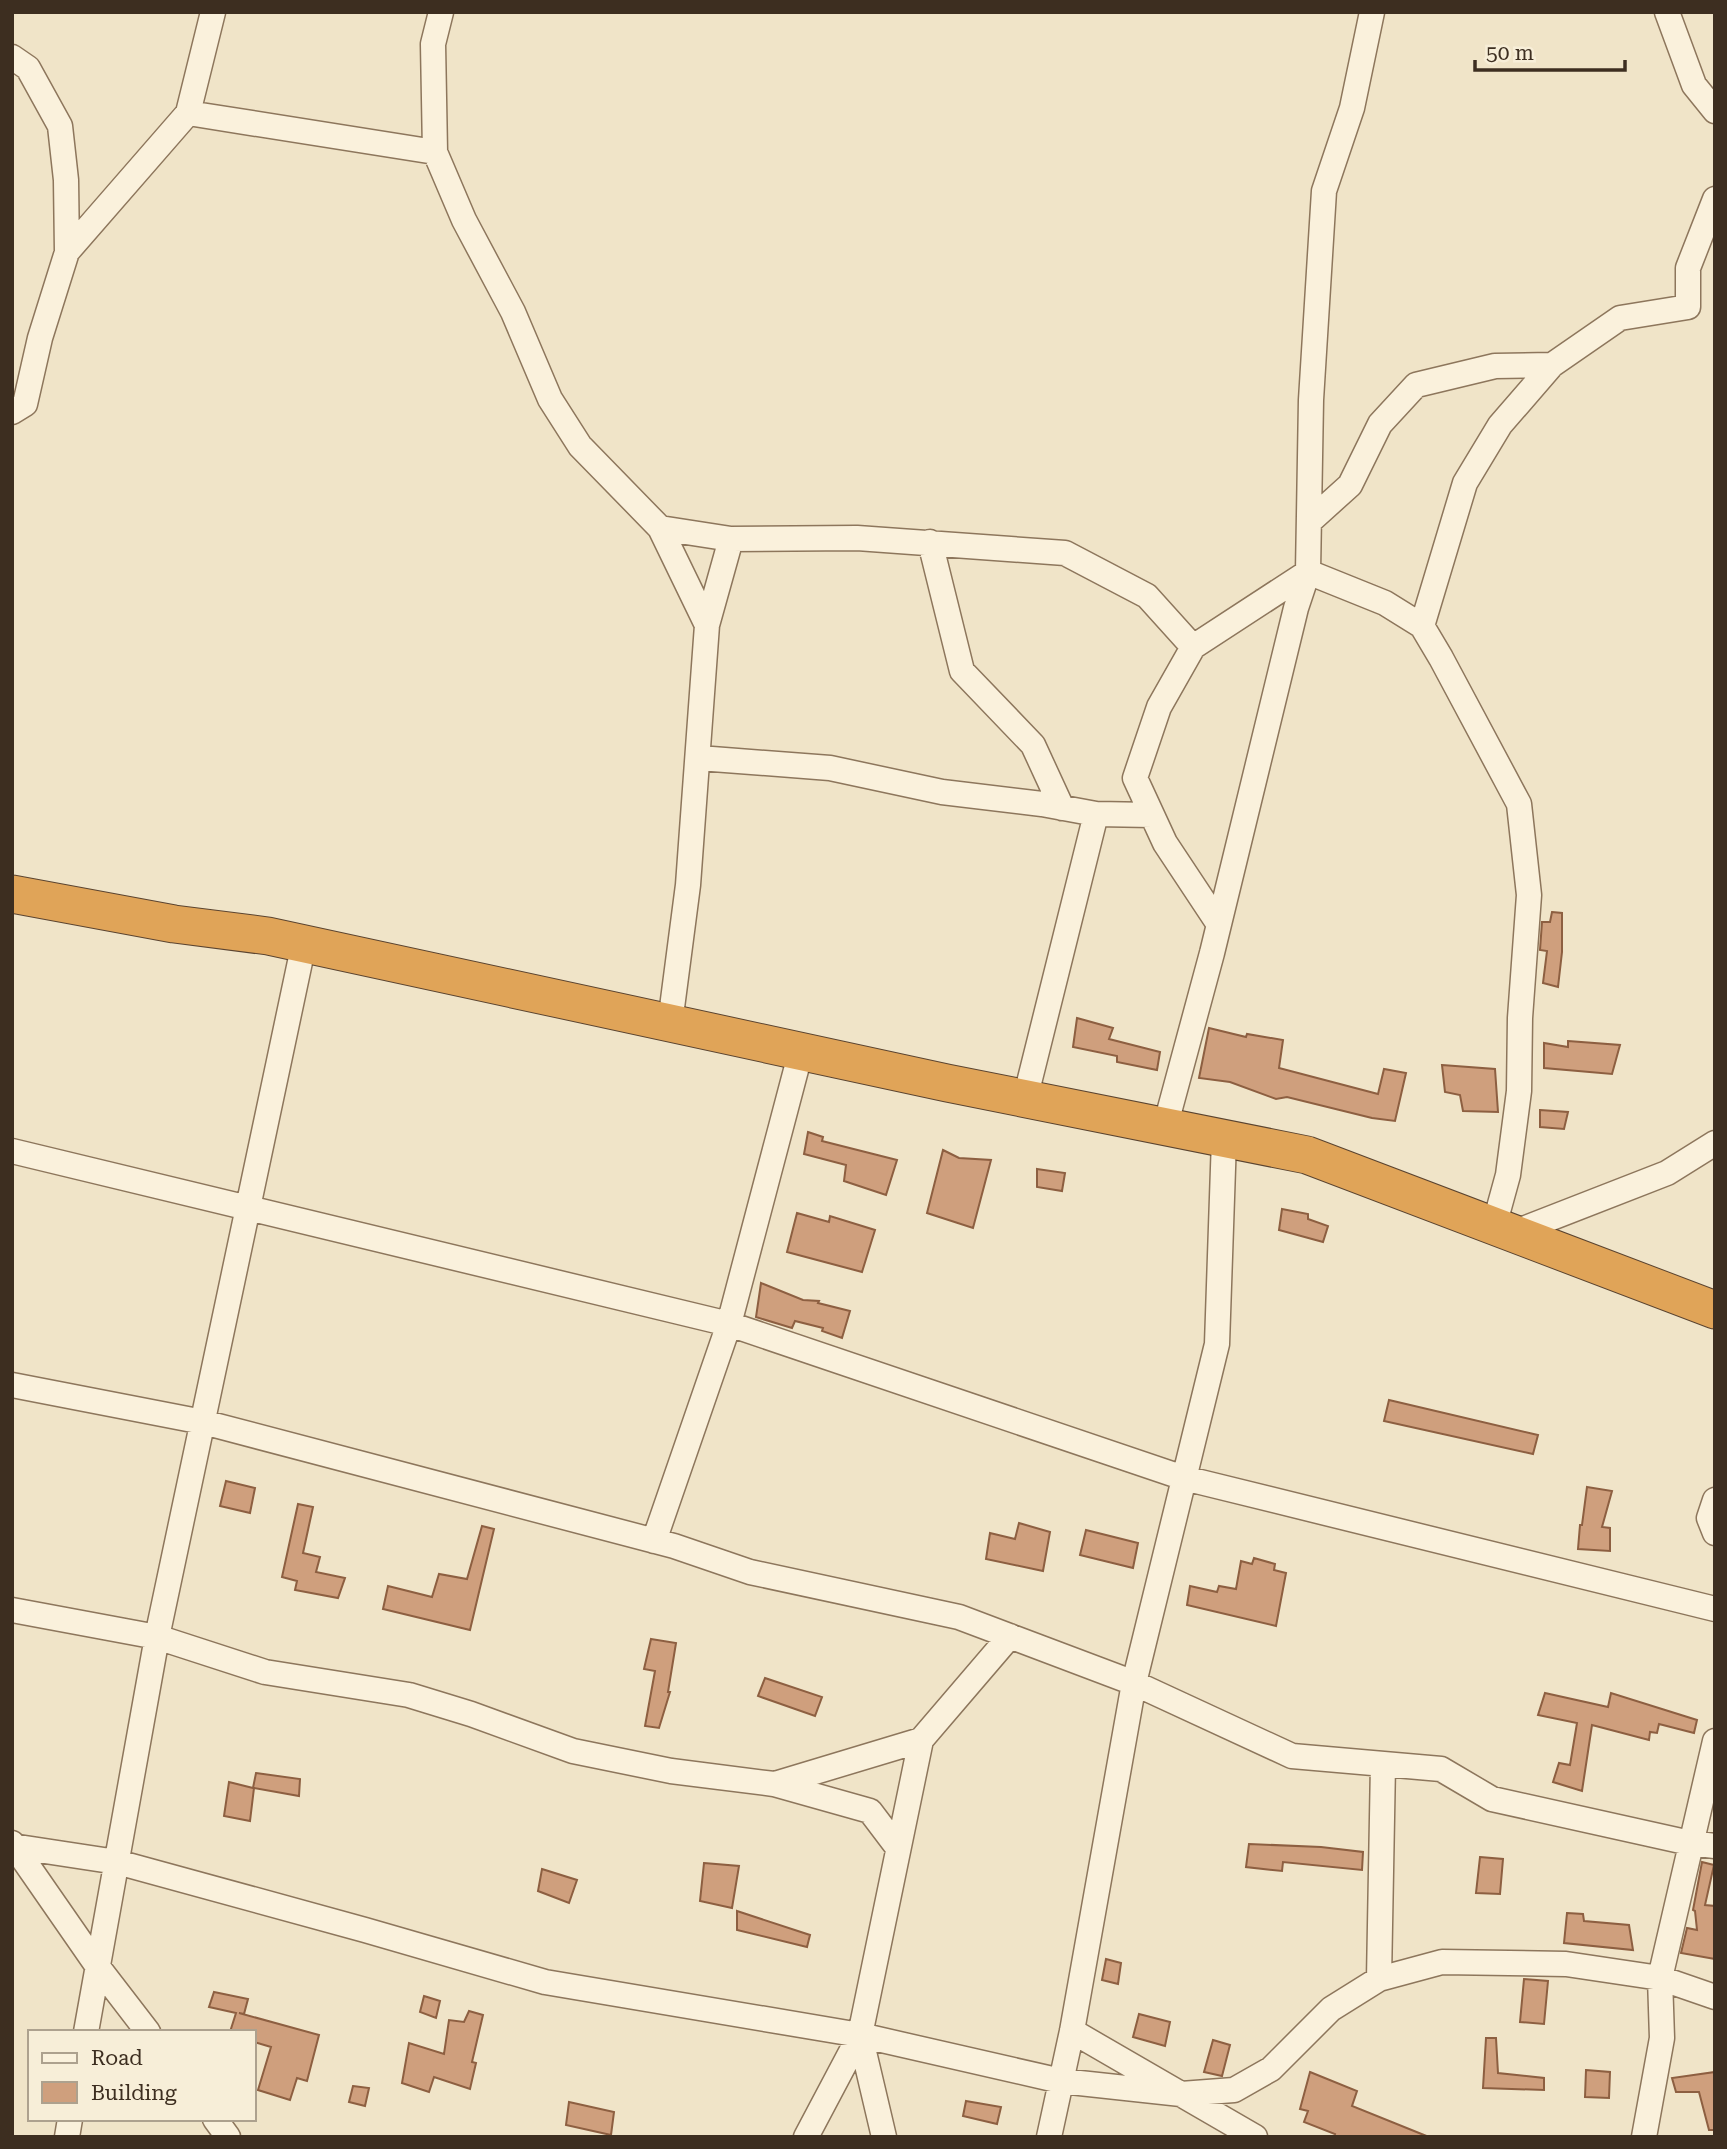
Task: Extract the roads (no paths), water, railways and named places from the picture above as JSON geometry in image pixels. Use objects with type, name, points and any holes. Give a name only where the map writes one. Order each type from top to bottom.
[{"type":"highway","points":[[12,868],[180,904],[268,936]]},
{"type":"highway","points":[[12,894],[174,924],[304,943],[1025,1099],[1307,1155],[1715,1310]]},
{"type":"street","points":[[68,252],[188,113],[212,12]]},
{"type":"street","points":[[441,12],[433,44],[435,152],[464,219],[513,312],[550,399],[580,446],[660,528],[707,625]]},
{"type":"street","points":[[1165,1127],[1296,608],[1308,572],[1311,400],[1324,191],[1352,108],[1372,12]]},
{"type":"street","points":[[1667,12],[1693,85],[1715,111]]},
{"type":"street","points":[[12,57],[28,68],[60,126],[66,180],[68,252],[40,338],[25,404],[12,412]]},
{"type":"street","points":[[188,113],[435,152]]},
{"type":"street","points":[[1422,626],[1465,483],[1500,425],[1552,365],[1620,318],[1688,307],[1688,268],[1715,199]]},
{"type":"street","points":[[1309,523],[1350,485],[1380,424],[1416,385],[1495,366],[1552,365]]},
{"type":"street","points":[[660,528],[731,539],[857,538],[1065,553],[1147,596],[1193,648]]},
{"type":"street","points":[[670,1023],[688,885],[707,625],[731,539]]},
{"type":"street","points":[[930,542],[962,671],[1033,745],[1062,808]]},
{"type":"street","points":[[1308,572],[1385,603],[1422,626],[1519,804],[1529,895],[1520,1018],[1519,1091],[1503,1229],[1667,1174],[1715,1143]]},
{"type":"street","points":[[1218,923],[1165,843],[1135,778],[1159,707],[1193,648],[1308,572]]},
{"type":"street","points":[[699,758],[830,768],[942,792],[1096,814],[1152,815]]},
{"type":"street","points":[[1025,1099],[1096,814]]},
{"type":"street","points":[[86,2030],[157,1637],[304,943]]},
{"type":"street","points":[[654,1541],[729,1324],[801,1051]]},
{"type":"street","points":[[1049,2137],[1072,2031],[1134,1683],[1217,1344],[1224,1139]]},
{"type":"street","points":[[12,1151],[729,1324],[1184,1478],[1715,1609]]},
{"type":"street","points":[[12,1385],[203,1422],[654,1541],[750,1572],[959,1617],[1134,1683],[1292,1756],[1441,1769],[1492,1799],[1690,1843],[1715,1846]]},
{"type":"street","points":[[1715,1500],[1709,1518],[1715,1533]]},
{"type":"street","points":[[12,1610],[157,1637],[265,1672],[409,1695],[573,1751],[671,1771],[774,1784],[870,1811],[898,1849]]},
{"type":"street","points":[[806,2137],[860,2035],[921,1740],[1010,1636]]},
{"type":"street","points":[[774,1784],[921,1740]]},
{"type":"street","points":[[1644,2137],[1662,2038],[1660,1978],[1715,1741]]},
{"type":"street","points":[[1379,1979],[1383,1764]]},
{"type":"street","points":[[13,1846],[117,1862],[545,1982],[860,2035],[1061,2081],[1181,2094],[1234,2090],[1244,2085],[1271,2069],[1331,2009],[1379,1979],[1442,1962],[1566,1964],[1660,1978],[1715,1997]]},
{"type":"street","points":[[13,1846],[98,1967],[146,2030]]},
{"type":"street","points":[[1072,2031],[1255,2137]]},
{"type":"street","points":[[860,2035],[884,2137]]}]
